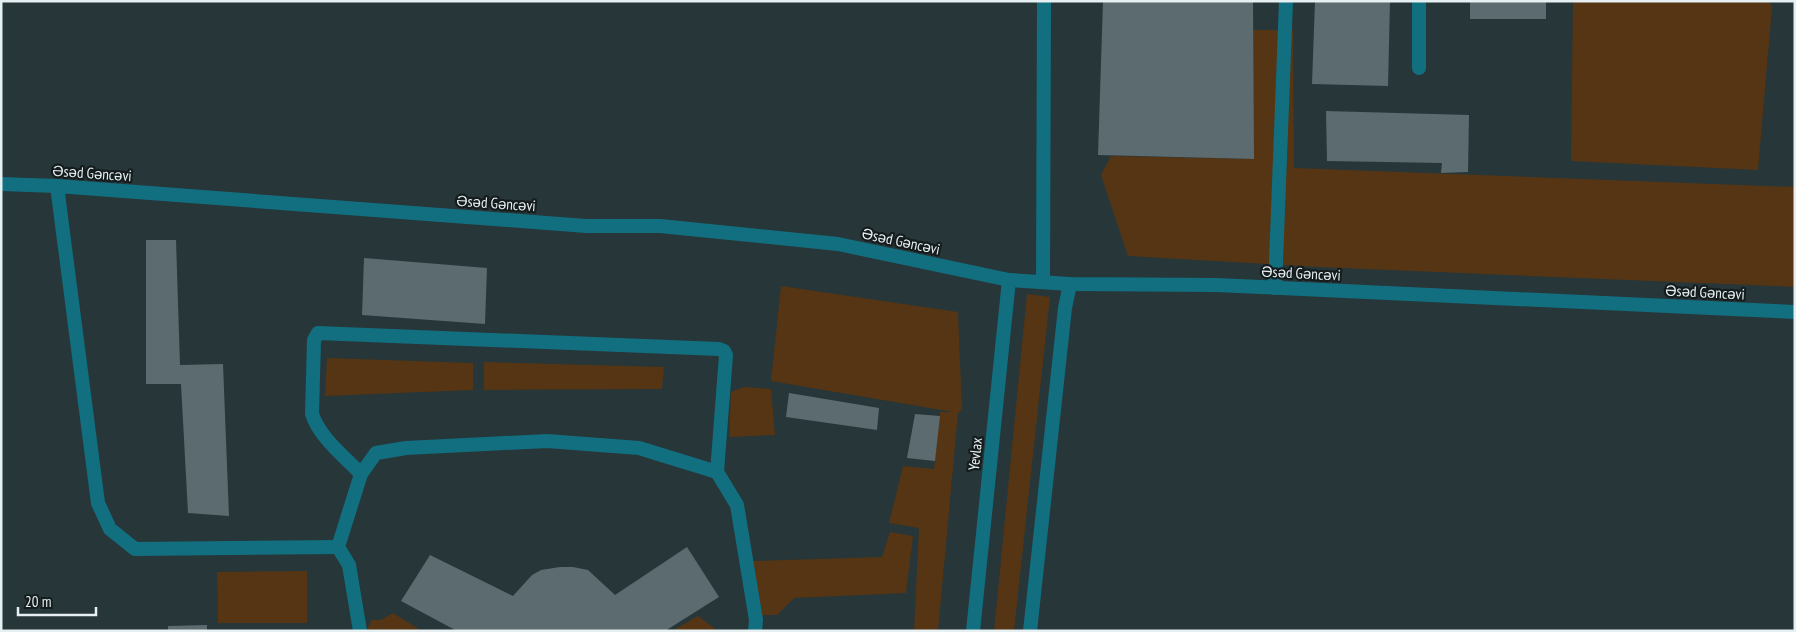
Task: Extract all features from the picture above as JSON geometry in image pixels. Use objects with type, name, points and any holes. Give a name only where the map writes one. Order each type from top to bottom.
[{"type":"street","points":[[1043,281],[1044,1]]},
{"type":"street","points":[[1275,288],[1286,1]]},
{"type":"street","points":[[1419,1],[1419,68]]},
{"type":"street","name":"Əsəd Gəncəvi","points":[[1,184],[57,186],[576,225],[660,226],[749,234],[838,244],[1009,280],[1070,284],[1216,285],[1795,312]]},
{"type":"street","points":[[57,186],[98,503],[110,530],[135,549],[338,547]]},
{"type":"street","name":"Yevlax","points":[[973,631],[1009,280]]},
{"type":"street","points":[[1030,631],[1063,327],[1070,284]]},
{"type":"street","points":[[361,474],[322,433],[312,414],[314,340],[318,333],[719,349],[724,351],[726,355],[718,472],[738,505],[756,620],[755,631]]},
{"type":"street","points":[[360,631],[349,565],[338,547],[361,474],[376,454],[406,448],[547,440],[639,448],[718,472]]},
{"type":"shaded area","points":[[1573,1],[1769,1],[1772,7],[1758,170],[1571,161]]},
{"type":"shaded area","points":[[1253,30],[1293,30],[1294,168],[1795,187],[1795,287],[1318,267],[1128,256],[1101,175],[1111,156],[1253,159]]},
{"type":"shaded area","points":[[781,286],[958,312],[962,410],[958,413],[938,631],[914,631],[919,528],[889,523],[903,466],[934,469],[940,412],[953,412],[771,381]]},
{"type":"shaded area","points":[[1027,294],[1050,297],[1014,631],[994,631]]},
{"type":"shaded area","points":[[327,358],[473,363],[473,390],[325,396]]},
{"type":"shaded area","points":[[484,362],[664,367],[662,389],[484,390]]},
{"type":"shaded area","points":[[744,387],[771,389],[775,435],[729,437],[731,392]]},
{"type":"shaded area","points":[[890,532],[913,536],[906,593],[794,598],[777,615],[762,615],[753,561],[882,557]]},
{"type":"shaded area","points":[[307,571],[307,623],[218,623],[217,572]]},
{"type":"shaded area","points":[[393,613],[422,631],[366,631],[372,620],[381,620]]},
{"type":"shaded area","points":[[698,616],[718,631],[672,631]]},
{"type":"building","points":[[1103,1],[1253,1],[1254,159],[1098,155]]},
{"type":"building","points":[[1315,1],[1390,1],[1388,86],[1312,84]]},
{"type":"building","points":[[1470,1],[1546,1],[1546,19],[1470,19]]},
{"type":"building","points":[[1326,111],[1469,115],[1468,172],[1441,173],[1442,163],[1327,161]]},
{"type":"building","points":[[146,240],[176,240],[180,365],[223,364],[229,516],[188,513],[181,384],[146,384]]},
{"type":"building","points":[[364,258],[487,268],[485,324],[362,315]]},
{"type":"building","points":[[789,393],[879,408],[877,430],[786,417]]},
{"type":"building","points":[[915,414],[940,416],[935,461],[907,458]]},
{"type":"building","points":[[687,547],[719,597],[665,631],[457,631],[401,601],[430,555],[513,596],[532,575],[541,570],[560,567],[588,570],[615,595]]},
{"type":"building","points":[[207,625],[207,631],[168,631],[168,626]]}]
